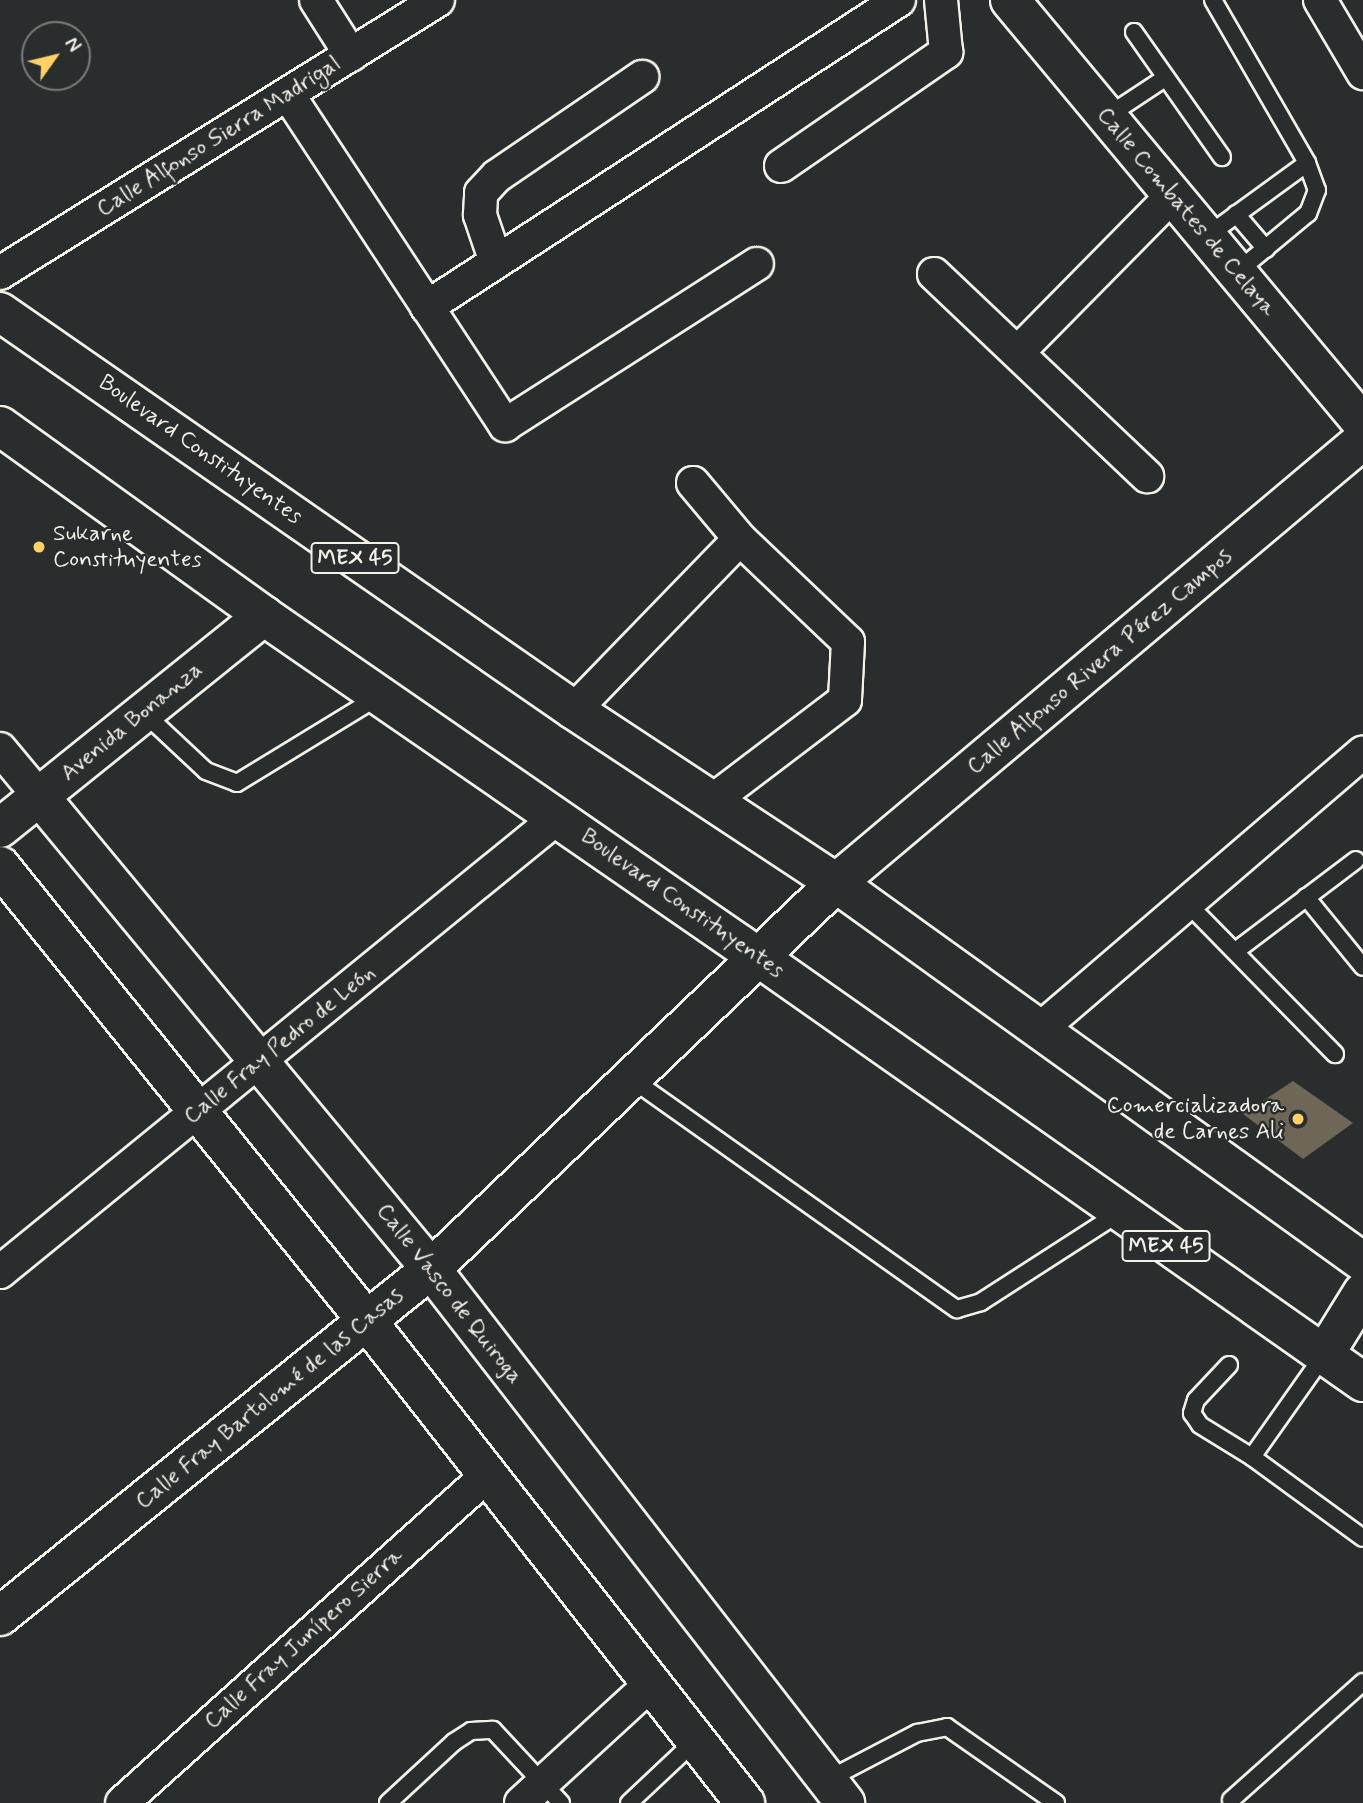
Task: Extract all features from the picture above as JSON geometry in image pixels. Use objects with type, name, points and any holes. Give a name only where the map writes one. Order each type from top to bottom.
[{"type":"main road","name":"Calle Combates de Celaya","points":[[1010,0],[1172,195],[1221,225],[1251,260],[1363,424]]},
{"type":"main road","name":"Boulevard Constituyentes","points":[[0,312],[574,710],[836,883],[1038,1031],[1363,1262]]},
{"type":"main road","name":"Boulevard Constituyentes","points":[[0,426],[264,616],[558,817],[1363,1382]]},
{"type":"main road","name":"Calle Alfonso Rivera Pérez Campos","points":[[836,883],[1363,440]]},
{"type":"main road","name":"Avenida Bonanza","points":[[0,828],[264,616]]},
{"type":"main road","name":"Calle Vasco de Quiroga","points":[[40,797],[431,1269],[836,1791]]},
{"type":"main road","points":[[0,866],[367,1321],[744,1803]]},
{"type":"main road","name":"Calle Fray Bartolomé de las Casas","points":[[0,1616],[431,1269],[761,959],[836,883]]},
{"type":"main road","points":[[1324,1355],[1363,1292]]},
{"type":"street","points":[[316,0],[351,55]]},
{"type":"street","name":"Calle Alfonso Sierra Madrigal","points":[[0,273],[289,96],[438,0]]},
{"type":"street","points":[[427,307],[899,0]]},
{"type":"street","points":[[781,166],[946,51],[941,0]]},
{"type":"street","points":[[1320,0],[1363,73]]},
{"type":"street","points":[[496,262],[480,215],[481,194],[497,176],[642,77]]},
{"type":"street","points":[[289,96],[505,425],[757,264]]},
{"type":"street","points":[[1018,352],[1172,195]]},
{"type":"street","points":[[934,274],[1147,475]]},
{"type":"street","points":[[694,483],[740,538],[848,642],[845,700],[712,801]]},
{"type":"street","points":[[574,710],[740,538]]},
{"type":"street","points":[[0,749],[40,797]]},
{"type":"street","points":[[1038,1031],[1363,752]]},
{"type":"street","name":"Calle Fray Pedro de León","points":[[0,1272],[260,1063],[558,817]]},
{"type":"street","name":"Calle Fray Junípero Sierra","points":[[122,1803],[486,1476]]},
{"type":"street","points":[[542,1796],[650,1685]]},
{"type":"lane","points":[[1213,0],[1307,163],[1317,190],[1308,213],[1251,260]]},
{"type":"lane","points":[[1134,32],[1222,157]]},
{"type":"lane","points":[[1106,117],[1165,78]]},
{"type":"lane","points":[[1221,225],[1307,163]]},
{"type":"lane","points":[[143,712],[206,771],[237,783],[381,696]]},
{"type":"lane","points":[[1237,950],[1356,860]]},
{"type":"lane","points":[[1306,897],[1363,967]]},
{"type":"lane","points":[[1186,902],[1237,950],[1335,1054]]},
{"type":"lane","points":[[633,1080],[957,1309],[981,1303],[1119,1213]]},
{"type":"lane","points":[[1252,1457],[1324,1355]]},
{"type":"lane","points":[[1229,1365],[1196,1400],[1192,1413],[1200,1425],[1252,1457],[1363,1538]]},
{"type":"lane","points":[[1231,1800],[1363,1682]]},
{"type":"lane","points":[[836,1791],[917,1733],[947,1727],[1056,1803]]},
{"type":"lane","points":[[388,1803],[471,1731],[492,1730],[542,1796]]},
{"type":"lane","points":[[629,1803],[695,1741]]},
{"type":"building","name":"Comercializadora de Carnes Ali","points":[[1293,1081],[1353,1123],[1303,1159],[1243,1114]]},
{"type":"place","name":"Sukarne Constituyentes","points":[[39,547]]},
{"type":"place","name":"Comercializadora de Carnes Ali","points":[[1298,1119]]}]
